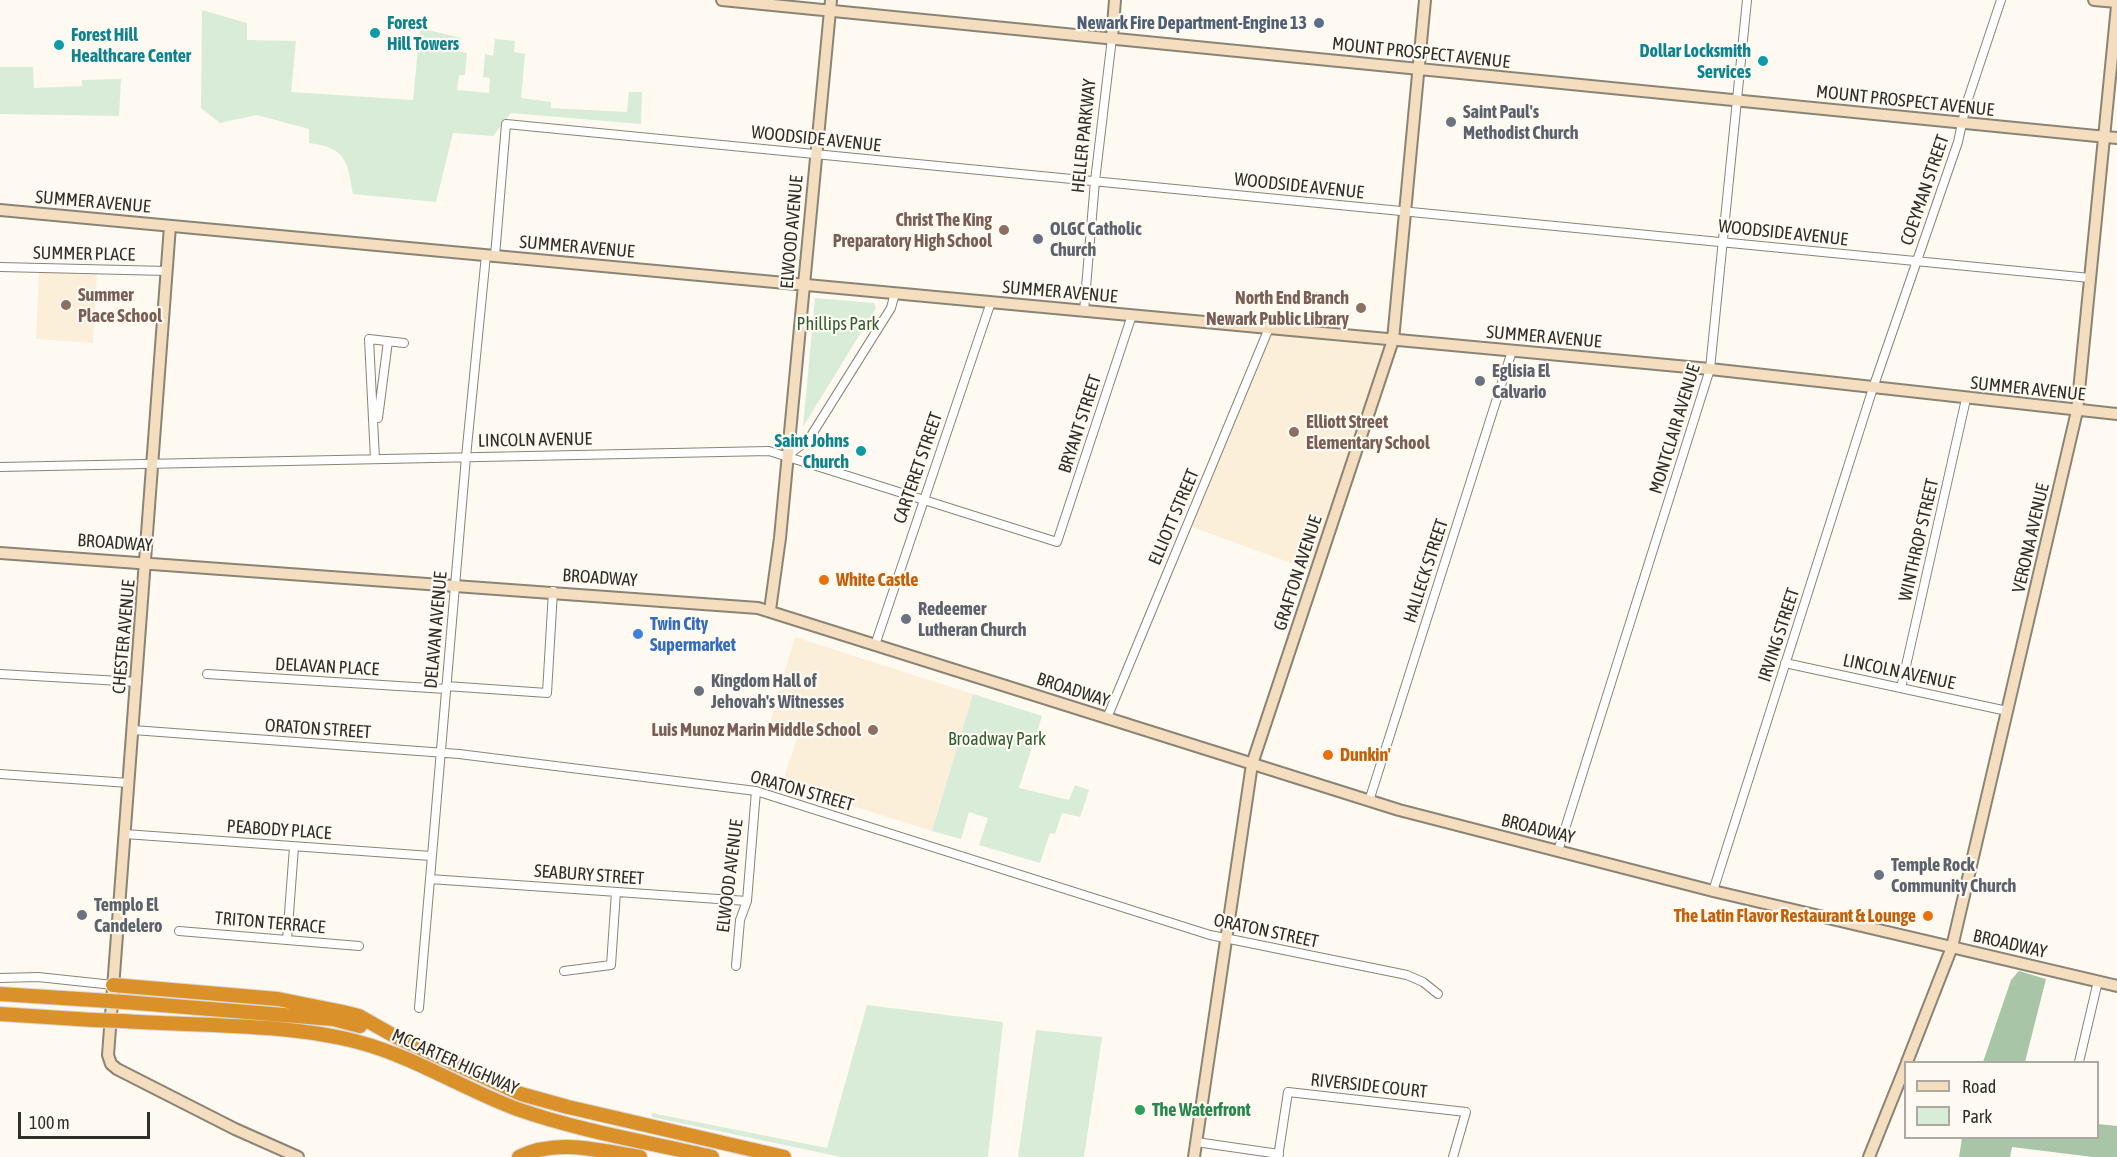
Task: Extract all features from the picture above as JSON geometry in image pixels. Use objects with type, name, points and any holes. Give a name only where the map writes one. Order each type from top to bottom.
[{"type":"highway","points":[[113,985],[287,1000],[359,1016],[396,1037],[433,1052],[499,1085],[543,1100],[784,1157]]},
{"type":"highway","name":"MCCARTER HIGHWAY","points":[[0,994],[333,1019],[396,1037]]},
{"type":"highway","name":"MCCARTER HIGHWAY","points":[[0,1014],[283,1030],[356,1041],[403,1055],[524,1111],[712,1157]]},
{"type":"highway","points":[[519,1157],[538,1149],[564,1146],[640,1157]]},
{"type":"street","name":"MOUNT PROSPECT AVENUE","points":[[722,0],[830,5],[1112,38],[2117,138]]},
{"type":"street","name":"HELLER PARKWAY","points":[[1084,311],[1095,181],[1116,0]]},
{"type":"street","name":"GRAFTON AVENUE","points":[[1194,1157],[1252,764],[1393,340],[1425,0]]},
{"type":"street","name":"MONTCLAIR AVENUE","points":[[1558,851],[1710,369],[1747,0]]},
{"type":"street","name":"COEYMAN STREET","points":[[1873,388],[1962,124],[2001,0]]},
{"type":"street","points":[[2094,0],[2117,4]]},
{"type":"street","name":"VERONA AVENUE","points":[[1907,1061],[1952,947],[2077,411],[2117,4]]},
{"type":"street","name":"ELWOOD AVENUE","points":[[770,610],[830,5]]},
{"type":"street","name":"WOODSIDE AVENUE","points":[[506,124],[2090,278]]},
{"type":"street","name":"DELAVAN AVENUE","points":[[418,1008],[465,457],[506,124]]},
{"type":"street","name":"SUMMER AVENUE","points":[[0,210],[1710,369],[2117,414]]},
{"type":"street","name":"CHESTER AVENUE","points":[[170,226],[109,1060],[114,1067],[235,1130],[298,1157]]},
{"type":"street","name":"SUMMER PLACE","points":[[0,267],[167,271]]},
{"type":"street","points":[[787,456],[809,439],[893,304],[896,293]]},
{"type":"street","name":"CARTERET STREET","points":[[875,645],[991,302]]},
{"type":"street","name":"BRYANT STREET","points":[[1057,542],[1132,315]]},
{"type":"street","name":"ELLIOTT STREET","points":[[1107,718],[1269,328]]},
{"type":"street","points":[[375,459],[369,339],[404,343]]},
{"type":"street","points":[[375,435],[388,341]]},
{"type":"street","name":"HALLECK STREET","points":[[1369,801],[1512,351]]},
{"type":"street","name":"IRVING STREET","points":[[1713,891],[1873,388]]},
{"type":"street","name":"WINTHROP STREET","points":[[1901,688],[1966,399]]},
{"type":"street","name":"LINCOLN AVENUE","points":[[0,467],[763,450],[1057,542]]},
{"type":"street","name":"BROADWAY","points":[[0,553],[553,591],[747,606],[770,610],[1369,801],[1713,891],[2117,986]]},
{"type":"street","name":"DELAVAN PLACE","points":[[207,674],[547,693],[553,591]]},
{"type":"street","name":"LINCOLN AVENUE","points":[[1785,663],[2007,711]]},
{"type":"street","points":[[0,674],[137,682]]},
{"type":"street","name":"ORATON STREET","points":[[133,730],[440,752],[756,791],[1226,939],[1407,975],[1423,982],[1438,994]]},
{"type":"street","points":[[0,774],[129,783]]},
{"type":"street","name":"ELWOOD AVENUE","points":[[736,966],[740,920],[747,901],[756,791]]},
{"type":"street","name":"PEABODY PLACE","points":[[125,834],[431,856]]},
{"type":"street","points":[[287,940],[294,847]]},
{"type":"street","name":"SEABURY STREET","points":[[430,879],[747,901]]},
{"type":"street","points":[[564,971],[611,965],[616,892]]},
{"type":"street","name":"TRITON TERRACE","points":[[179,931],[359,946]]},
{"type":"street","points":[[0,978],[38,977],[113,985]]},
{"type":"street","points":[[2079,1061],[2098,981]]},
{"type":"street","name":"VERONA AVENUE","points":[[1869,1157],[1904,1069]]},
{"type":"street","name":"RIVERSIDE COURT","points":[[1278,1155],[1288,1092],[1466,1112],[1453,1157]]},
{"type":"street","points":[[1196,1142],[1278,1155]]},
{"type":"shaded area","name":"Summer Place School","points":[[39,269],[97,270],[93,343],[36,339]]},
{"type":"shaded area","name":"Elliott Street Elementary School","points":[[1271,328],[1390,339],[1313,571],[1189,526]]},
{"type":"shaded area","name":"Luis Munoz Marin Middle School","points":[[795,637],[973,694],[932,831],[782,784],[798,735],[769,726]]},
{"type":"green space","points":[[202,10],[247,23],[247,40],[296,41],[291,92],[413,100],[420,28],[461,38],[460,52],[467,53],[465,75],[459,75],[457,90],[489,93],[490,78],[483,77],[485,54],[493,56],[495,39],[515,41],[514,52],[525,54],[521,98],[551,102],[551,108],[627,112],[629,92],[642,92],[641,124],[511,113],[493,136],[453,133],[436,202],[353,194],[343,158],[331,148],[309,143],[309,129],[257,115],[220,123],[201,108]]},
{"type":"green space","points":[[0,67],[33,67],[34,88],[82,86],[82,80],[121,79],[119,116],[0,114]]},
{"type":"green space","name":"Phillips Park","points":[[815,298],[874,303],[876,308],[803,427]]},
{"type":"green space","name":"Broadway Park","points":[[973,694],[1042,716],[1019,788],[1069,800],[1075,785],[1089,790],[1080,817],[1062,813],[1055,834],[1050,833],[1040,863],[979,845],[988,818],[969,812],[961,839],[932,831]]},
{"type":"green space","points":[[2019,971],[2046,979],[2025,1061],[1983,1061],[2011,980]]},
{"type":"green space","points":[[867,1005],[1003,1022],[988,1157],[841,1157],[652,1117],[652,1113],[827,1148]]},
{"type":"green space","points":[[1036,1030],[1102,1037],[1084,1157],[1018,1157]]},
{"type":"green space","points":[[2099,1124],[2117,1126],[2117,1157],[2093,1157],[2012,1147],[2010,1157],[1959,1157],[1962,1139],[2099,1139]]},
{"type":"place","name":"Newark Fire Department-Engine 13","points":[[1319,23]]},
{"type":"place","name":"Forest Hill Towers","points":[[375,33]]},
{"type":"place","name":"Forest Hill Healthcare Center","points":[[59,45]]},
{"type":"place","name":"Dollar Locksmith Services","points":[[1763,61]]},
{"type":"place","name":"Saint Paul's Methodist Church","points":[[1451,122]]},
{"type":"place","name":"Christ The King Preparatory High School","points":[[1004,230]]},
{"type":"place","name":"OLGC Catholic Church","points":[[1038,239]]},
{"type":"place","name":"Summer Place School","points":[[66,305]]},
{"type":"place","name":"North End Branch Newark Public Library","points":[[1361,308]]},
{"type":"place","name":"Eglisia El Calvario","points":[[1480,381]]},
{"type":"place","name":"Elliott Street Elementary School","points":[[1294,432]]},
{"type":"place","name":"Saint Johns Church","points":[[861,451]]},
{"type":"place","name":"White Castle","points":[[824,580]]},
{"type":"place","name":"Redeemer Lutheran Church","points":[[906,619]]},
{"type":"place","name":"Twin City Supermarket","points":[[638,634]]},
{"type":"place","name":"Kingdom Hall of Jehovah's Witnesses","points":[[699,691]]},
{"type":"place","name":"Luis Munoz Marin Middle School","points":[[873,730]]},
{"type":"place","name":"Dunkin'","points":[[1328,755]]},
{"type":"place","name":"Temple Rock Community Church","points":[[1879,875]]},
{"type":"place","name":"Templo El Candelero","points":[[82,915]]},
{"type":"place","name":"The Latin Flavor Restaurant & Lounge","points":[[1928,916]]},
{"type":"place","name":"The Waterfront","points":[[1140,1110]]}]
